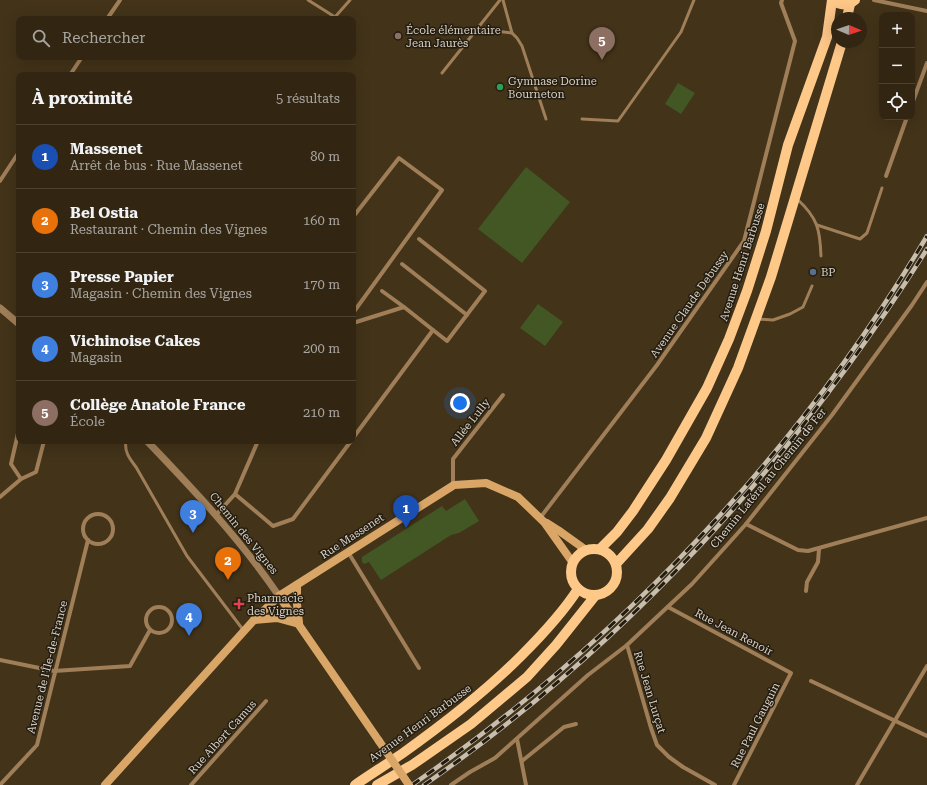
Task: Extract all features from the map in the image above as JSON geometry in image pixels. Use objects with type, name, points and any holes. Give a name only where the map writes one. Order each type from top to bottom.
[{"type":"main road","name":"Avenue Henri Barbusse","points":[[600,549],[625,522],[666,460],[707,388],[729,339],[747,291],[761,246],[788,145],[827,37],[832,0],[840,4],[853,2],[849,12]]},
{"type":"main road","points":[[616,564],[648,529],[670,498],[706,438],[738,368],[770,277],[840,48]]},
{"type":"main road","name":"Rue Massenet","points":[[105,785],[254,620],[279,596],[454,485],[486,483],[518,497],[542,520],[573,563]]},
{"type":"main road","name":"Rue Massenet","points":[[542,520],[586,550]]},
{"type":"main road","points":[[600,549],[613,558],[618,572],[617,579],[614,586],[609,591],[595,596],[589,595],[578,589],[574,583],[572,577],[573,563],[580,553],[586,550],[600,549]]},
{"type":"main road","points":[[254,620],[277,618],[299,624],[297,585]]},
{"type":"main road","name":"Avenue Henri Barbusse","points":[[355,785],[402,754],[460,712],[483,692],[540,637],[566,607],[578,589]]},
{"type":"main road","name":"Chemin des Vignes","points":[[279,596],[409,785]]},
{"type":"main road","points":[[377,785],[412,765],[471,724],[526,677],[556,645],[595,596]]},
{"type":"street","points":[[109,16],[120,0]]},
{"type":"street","name":"Avenue Claude Debussy","points":[[542,520],[657,365],[744,241],[795,41],[781,3],[782,0]]},
{"type":"street","points":[[874,0],[927,11]]},
{"type":"street","points":[[72,72],[80,60]]},
{"type":"street","points":[[915,96],[927,63]]},
{"type":"street","points":[[886,176],[906,120]]},
{"type":"street","points":[[0,181],[16,157]]},
{"type":"street","points":[[356,213],[399,158],[442,190],[356,309]]},
{"type":"street","points":[[382,290],[447,341],[486,291],[419,240]]},
{"type":"street","points":[[402,264],[467,315]]},
{"type":"street","name":"Chemin Latéral au Chemin de Fer","points":[[451,785],[495,758],[588,675],[628,645],[692,584],[746,524],[832,415],[927,282]]},
{"type":"street","points":[[356,322],[404,307]]},
{"type":"street","points":[[0,308],[16,321]]},
{"type":"street","points":[[356,434],[433,330]]},
{"type":"street","name":"Allée Lully","points":[[454,485],[453,459],[503,395]]},
{"type":"street","points":[[16,442],[11,464],[21,479]]},
{"type":"street","points":[[0,498],[21,479],[36,472],[43,444]]},
{"type":"street","name":"Chemin des Vignes","points":[[150,444],[216,515],[267,578],[279,596]]},
{"type":"street","points":[[216,515],[235,494],[257,444]]},
{"type":"street","points":[[235,494],[273,526],[293,519],[349,444]]},
{"type":"street","points":[[97,514],[106,516],[112,524],[112,534],[106,542],[97,544],[88,540],[85,536],[83,526],[88,518],[97,514]]},
{"type":"street","points":[[746,524],[798,550],[808,551],[927,518]]},
{"type":"street","name":"Avenue de l'Île-de-France","points":[[0,785],[37,745],[54,671],[88,540]]},
{"type":"street","points":[[806,591],[807,582],[818,562],[818,549]]},
{"type":"street","points":[[348,551],[419,668]]},
{"type":"street","name":"Rue Jean Renoir","points":[[668,607],[791,673]]},
{"type":"street","points":[[155,608],[164,608],[168,611],[172,618],[172,622],[168,630],[157,633],[150,630],[146,622],[148,613],[155,608]]},
{"type":"street","points":[[0,660],[54,671],[130,666],[150,630]]},
{"type":"street","name":"Rue Jean Lurçat","points":[[628,645],[657,745],[669,757],[683,767],[715,785]]},
{"type":"street","points":[[857,785],[927,666]]},
{"type":"street","name":"Rue Paul Gauguin","points":[[734,785],[791,673]]},
{"type":"street","points":[[811,681],[927,736]]},
{"type":"street","name":"Rue Albert Camus","points":[[191,785],[266,701]]},
{"type":"street","points":[[522,761],[564,727],[576,724]]},
{"type":"street","points":[[517,739],[526,785]]},
{"type":"lane","points":[[308,0],[334,16]]},
{"type":"lane","points":[[337,16],[350,0]]},
{"type":"lane","points":[[442,73],[501,0]]},
{"type":"lane","points":[[501,0],[512,33],[522,46],[546,119]]},
{"type":"lane","points":[[582,119],[618,121],[681,32],[694,0]]},
{"type":"lane","points":[[478,29],[512,33]]},
{"type":"lane","points":[[817,225],[860,239],[867,233],[882,188]]},
{"type":"lane","points":[[794,197],[808,209],[817,225],[821,256]]},
{"type":"lane","points":[[756,319],[773,320],[790,314],[803,307],[812,286]]},
{"type":"lane","points":[[126,444],[127,455],[136,467],[187,556],[244,631]]},
{"type":"green space","points":[[678,83],[695,93],[681,114],[665,104]]},
{"type":"green space","points":[[526,167],[570,202],[522,263],[478,229]]},
{"type":"green space","points":[[538,304],[563,322],[545,346],[520,328]]},
{"type":"green space","points":[[465,499],[479,521],[459,533],[451,535],[381,580],[369,562],[364,564],[362,562],[362,557],[442,506],[446,511]]},
{"type":"railway","points":[[412,785],[488,729],[562,669],[632,606],[699,538],[762,467],[821,393],[876,316],[927,236]]},
{"type":"railway","points":[[424,785],[499,730],[570,672],[638,609],[702,543],[764,474],[822,401],[876,326],[927,249]]},
{"type":"place","name":"École élémentaire Jean Jaurès","points":[[398,36]]},
{"type":"place","name":"Collège Anatole France","points":[[602,60]]},
{"type":"place","name":"Gymnase Dorine Bourneton","points":[[500,87]]},
{"type":"place","name":"BP","points":[[813,272]]},
{"type":"place","name":"Massenet","points":[[406,528]]},
{"type":"place","name":"Presse Papier","points":[[193,533]]},
{"type":"place","name":"Bel Ostia","points":[[228,580]]},
{"type":"place","name":"Pharmacie des Vignes","points":[[239,604]]},
{"type":"place","name":"Vichinoise Cakes","points":[[189,636]]}]
